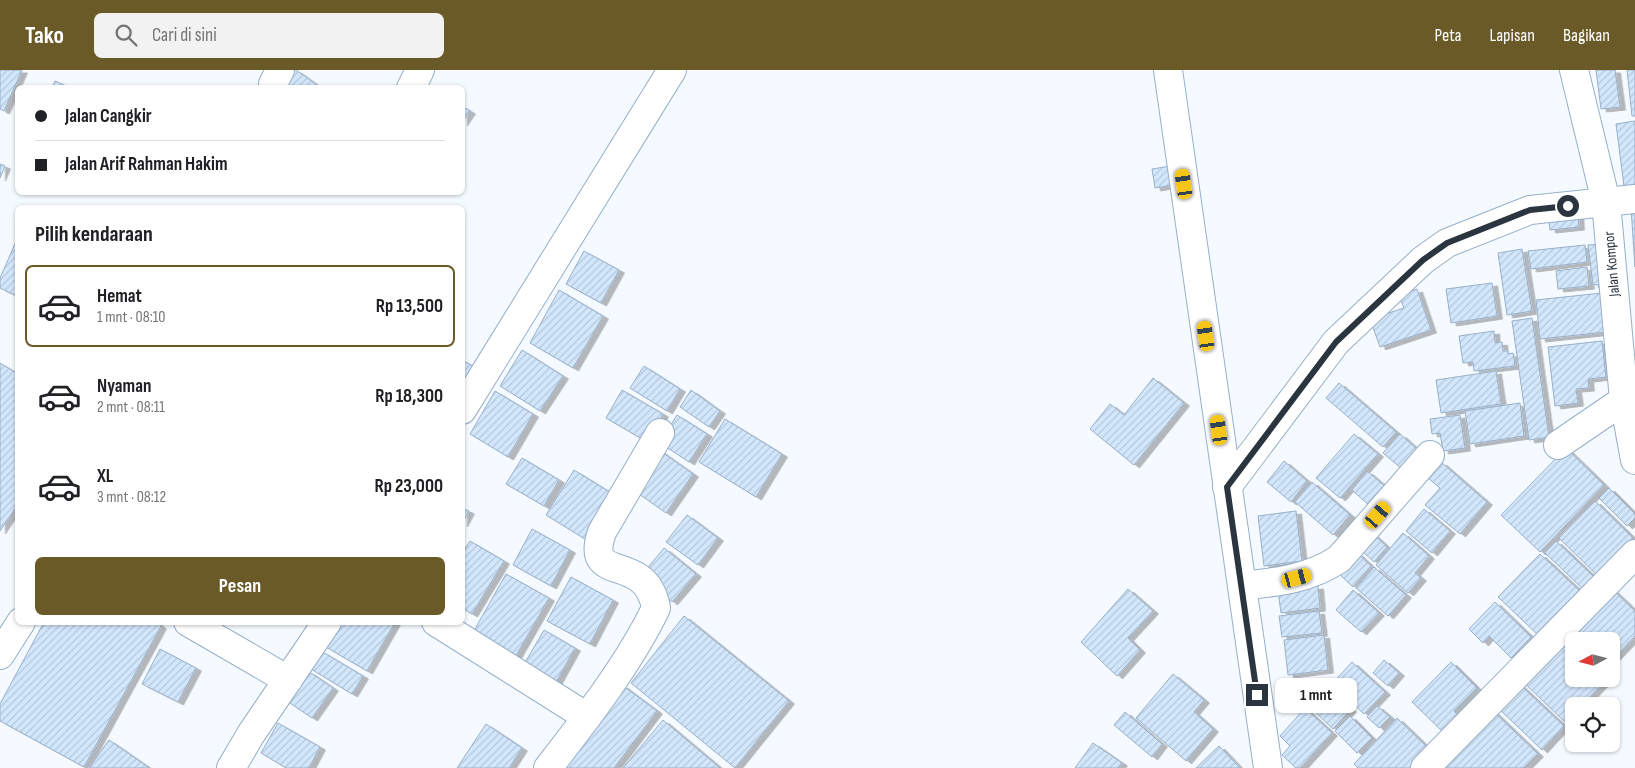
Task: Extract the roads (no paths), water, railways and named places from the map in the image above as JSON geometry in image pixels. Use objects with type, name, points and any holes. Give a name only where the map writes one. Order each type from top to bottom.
[{"type":"street","points":[[412,85],[420,70]]},
{"type":"street","points":[[465,405],[672,70]]},
{"type":"street","points":[[1168,70],[1268,768]]},
{"type":"street","name":"Jalan Kompor","points":[[1574,70],[1606,202],[1624,400],[1635,460]]},
{"type":"street","points":[[1227,487],[1336,342],[1423,260],[1447,243],[1530,210],[1635,199]]},
{"type":"street","points":[[1558,445],[1624,400]]},
{"type":"street","points":[[548,768],[587,717],[646,628],[656,608],[653,594],[639,578],[607,566],[599,556],[598,543],[602,532],[660,433]]},
{"type":"street","points":[[1242,586],[1285,581],[1308,575],[1325,568],[1339,559],[1430,455]]},
{"type":"street","points":[[1424,768],[1635,554]]},
{"type":"street","points":[[0,655],[19,625]]},
{"type":"street","points":[[193,625],[288,680]]},
{"type":"street","points":[[231,768],[251,734],[325,625]]},
{"type":"street","points":[[441,625],[587,717]]}]
